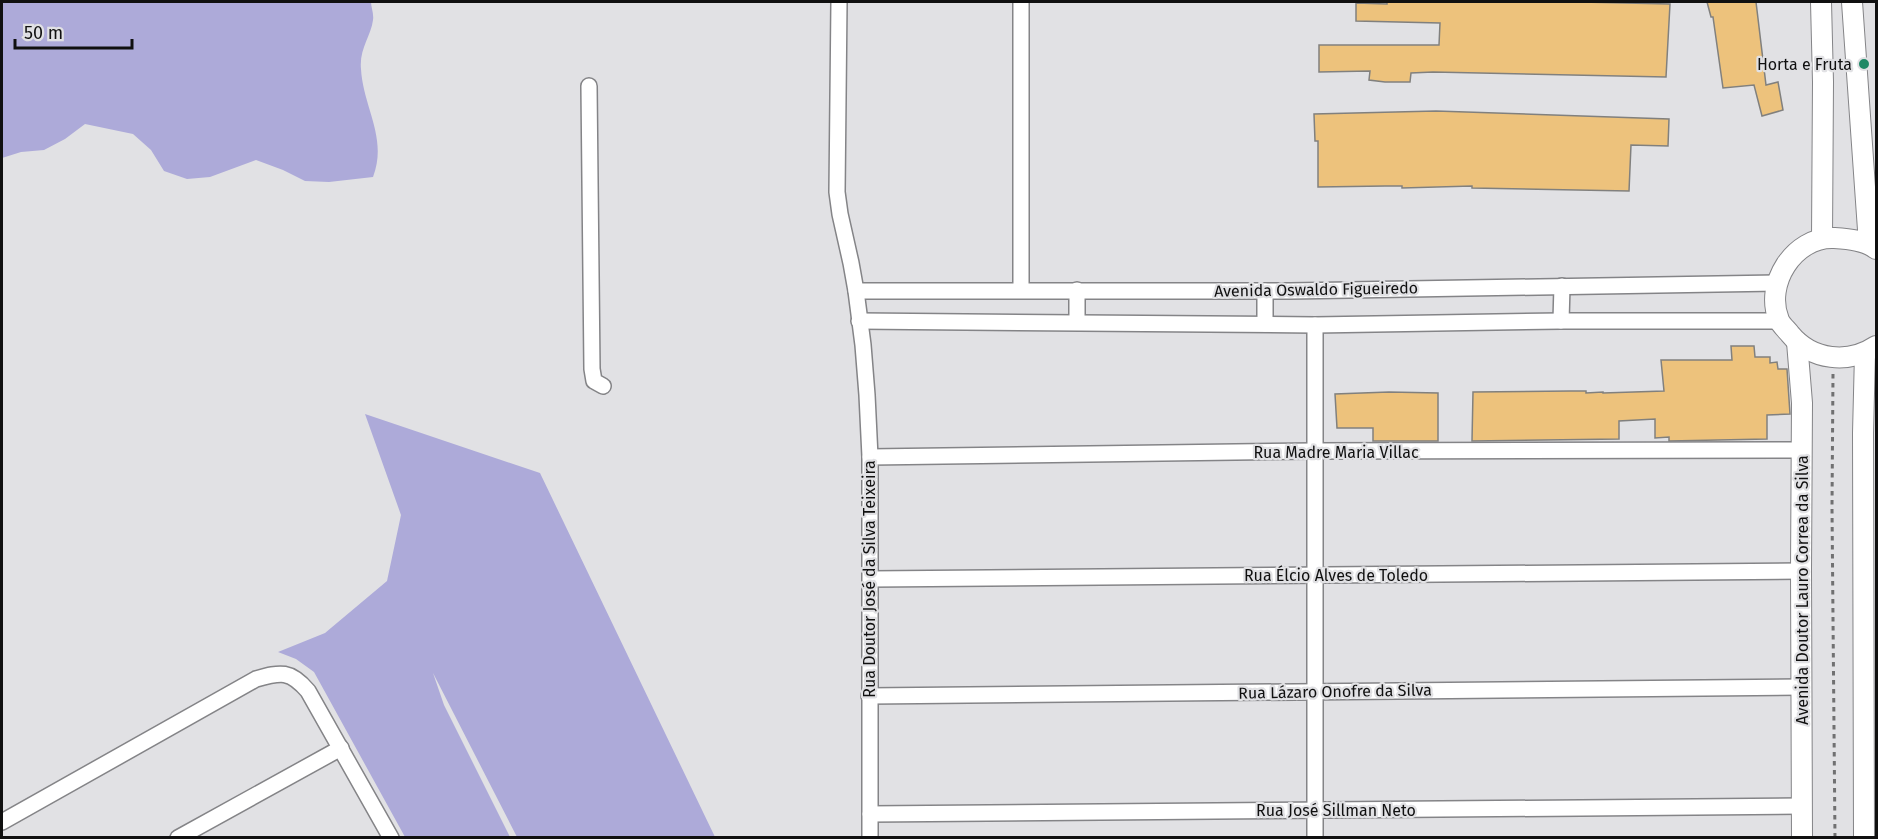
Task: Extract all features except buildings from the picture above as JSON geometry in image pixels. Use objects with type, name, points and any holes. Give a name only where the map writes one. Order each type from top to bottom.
[{"type":"main road","points":[[1821,2],[1822,238]]},
{"type":"main road","points":[[1852,2],[1874,247],[1847,238],[1822,238],[1806,245],[1793,254],[1783,268],[1777,283],[1775,302],[1779,321],[1797,342],[1811,352],[1833,358],[1871,350],[1870,736],[1864,837]]},
{"type":"main road","name":"Avenida Doutor Lauro Correa da Silva","points":[[1797,342],[1802,403],[1802,837]]},
{"type":"street","name":"Rua Doutor José da Silva Teixeira","points":[[839,2],[837,192],[856,291],[863,345],[870,457],[870,837]]},
{"type":"street","points":[[1021,2],[1021,290]]},
{"type":"street","points":[[589,86],[592,369],[594,381],[603,386]]},
{"type":"street","name":"Avenida Oswaldo Figueiredo","points":[[856,291],[1265,291],[1777,283]]},
{"type":"street","points":[[1561,321],[1562,286]]},
{"type":"street","points":[[1077,290],[1077,322]]},
{"type":"street","points":[[1265,291],[1265,324]]},
{"type":"street","name":"Avenida Oswaldo Figueiredo","points":[[859,321],[1315,325],[1561,321],[1779,321]]},
{"type":"street","points":[[1314,837],[1315,325]]},
{"type":"street","name":"Rua Madre Maria Villac","points":[[870,457],[1313,451],[1802,450]]},
{"type":"street","name":"Rua Élcio Alves de Toledo","points":[[870,579],[1801,571]]},
{"type":"street","points":[[2,822],[256,680],[275,673],[290,675],[300,681],[308,691],[391,837]]},
{"type":"street","name":"Rua Lázaro Onofre da Silva","points":[[869,696],[1801,687]]},
{"type":"street","points":[[178,837],[341,748]]},
{"type":"street","name":"Rua José Sillman Neto","points":[[870,814],[1802,806]]},
{"type":"path","points":[[1833,358],[1835,837]]},
{"type":"shaded area","points":[[2,2],[371,2],[373,20],[363,49],[361,69],[378,149],[373,177],[329,182],[305,181],[256,160],[210,177],[187,179],[164,171],[151,150],[133,134],[85,124],[65,139],[44,150],[21,152],[2,158]]},
{"type":"shaded area","points":[[365,414],[540,473],[715,837],[517,837],[433,673],[444,705],[510,837],[405,837],[314,672],[296,659],[278,652],[325,633],[387,581],[401,515]]},
{"type":"place","name":"Horta e Fruta","points":[[1864,64]]}]
